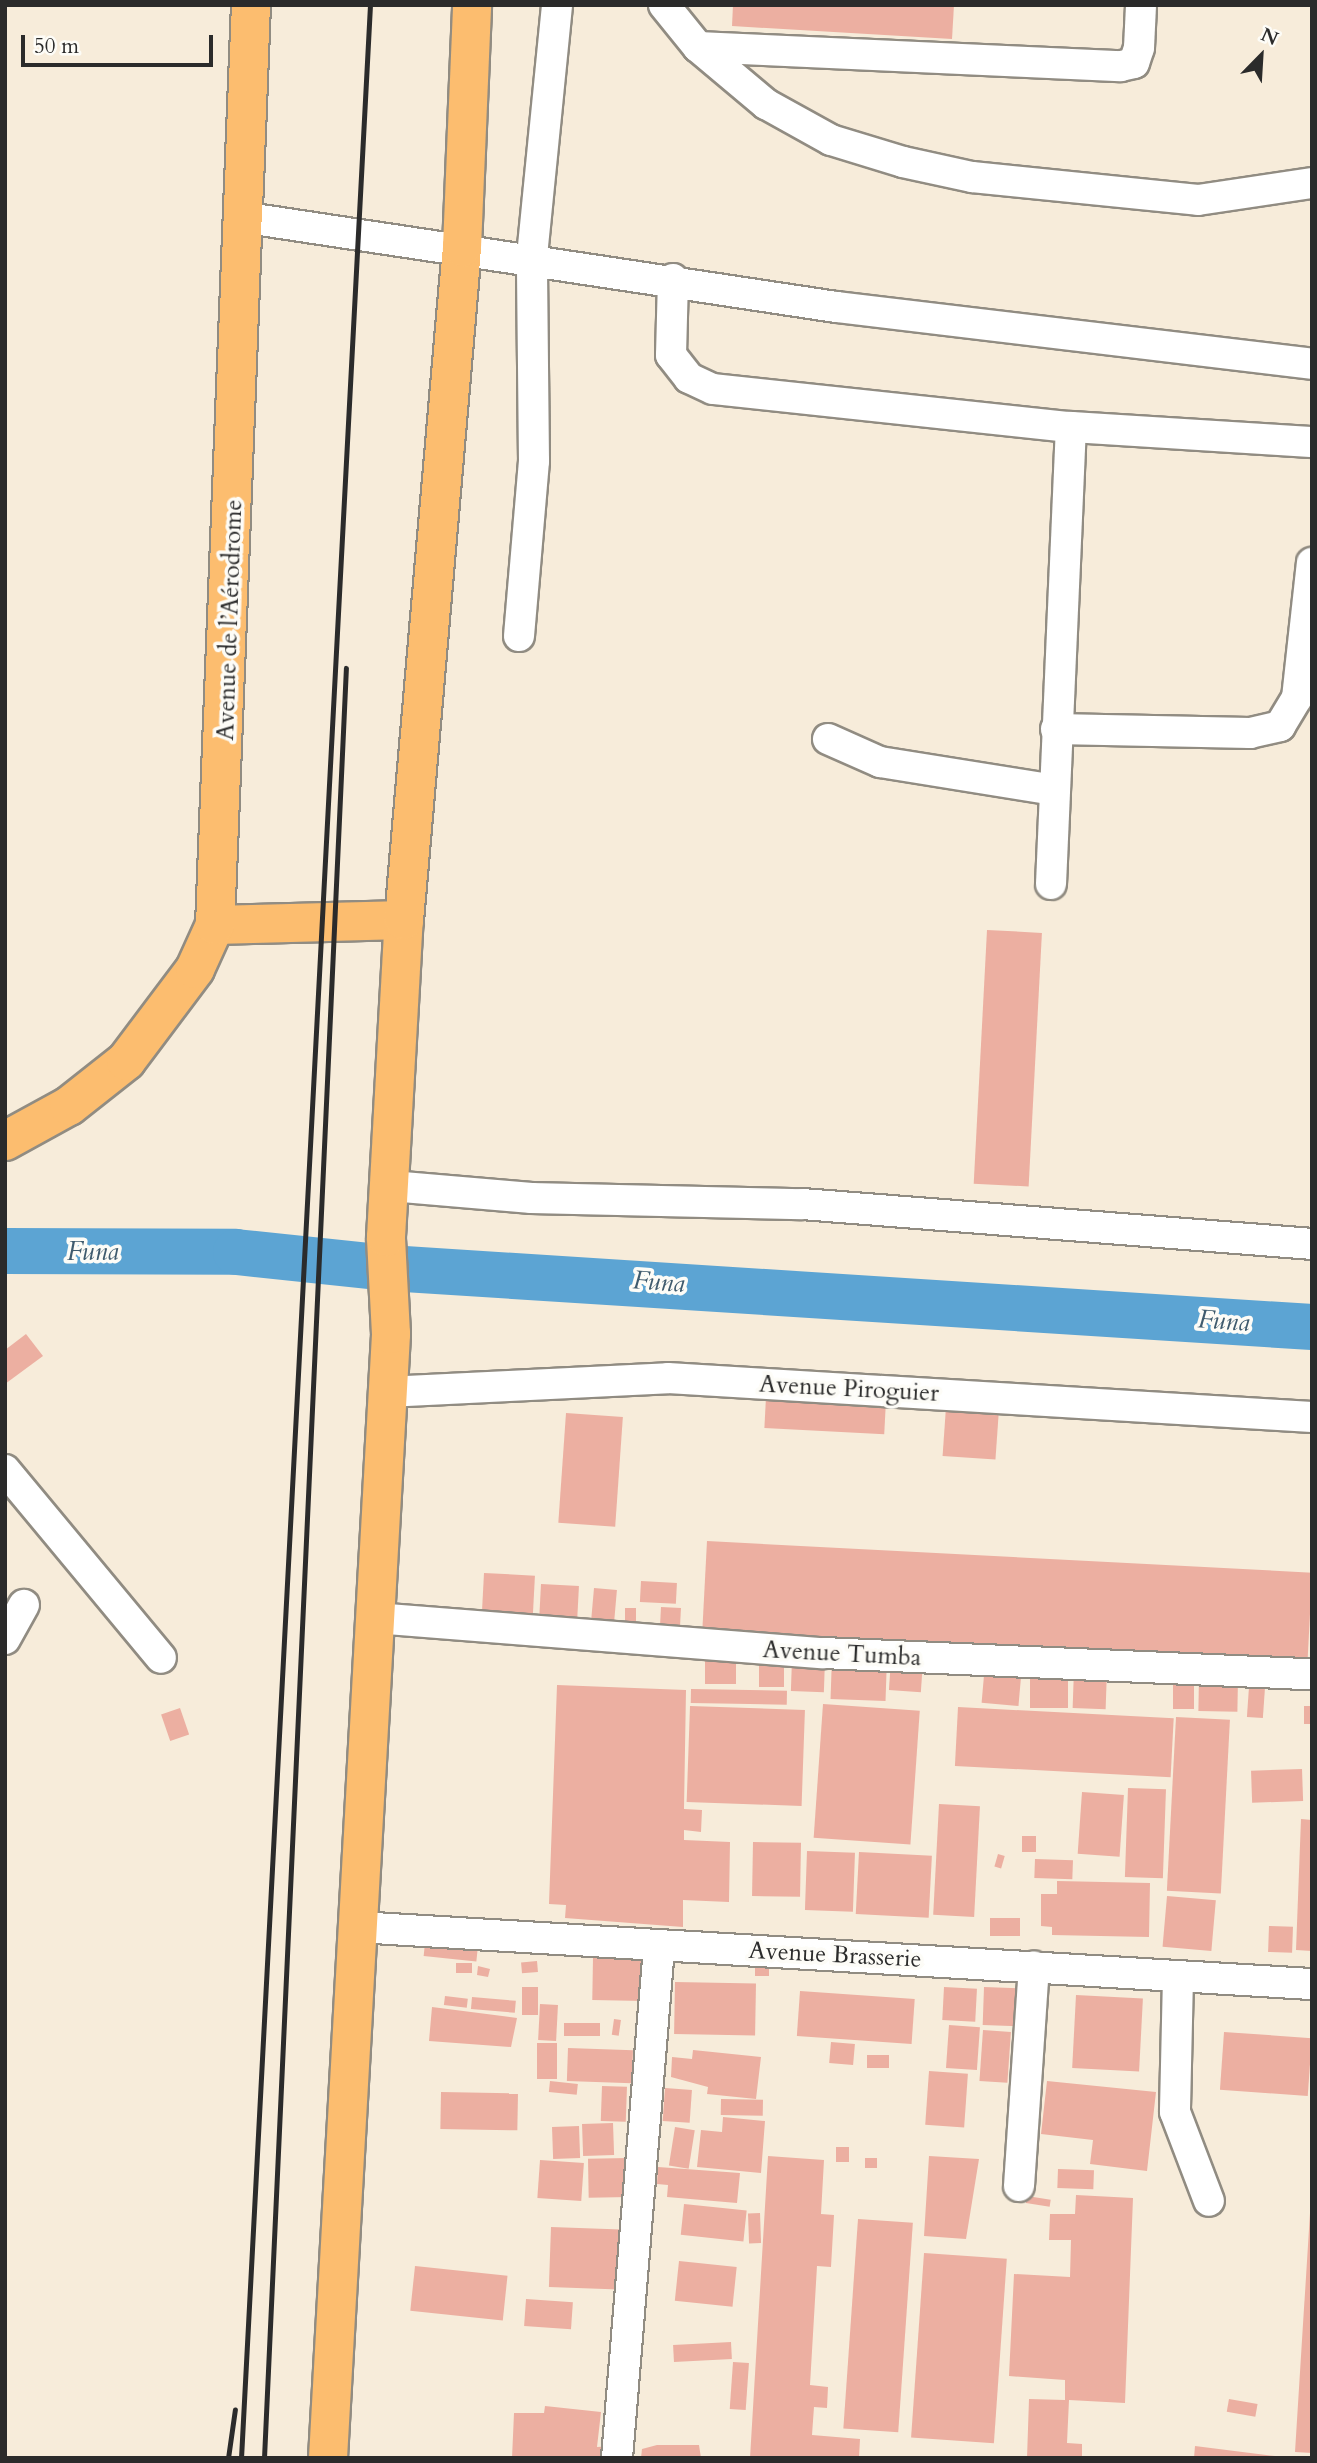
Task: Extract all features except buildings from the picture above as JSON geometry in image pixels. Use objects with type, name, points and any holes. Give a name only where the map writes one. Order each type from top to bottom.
[{"type":"main road","name":"Avenue de l’Aérodrome","points":[[5,1141],[69,1106],[126,1061],[195,969],[215,925],[229,698],[241,217],[251,5]]},
{"type":"main road","points":[[328,2458],[391,1334],[386,1237],[391,1186],[404,920],[462,247],[472,5]]},
{"type":"main road","points":[[215,925],[404,920]]},
{"type":"street","points":[[519,636],[534,461],[532,257],[557,5]]},
{"type":"street","points":[[664,5],[698,47],[766,104],[831,140],[904,162],[972,177],[1198,200],[1312,183]]},
{"type":"street","points":[[698,47],[1121,66],[1133,62],[1139,48],[1142,5]]},
{"type":"street","points":[[241,217],[532,257],[836,307],[1312,364]]},
{"type":"street","points":[[673,279],[671,355],[699,384],[1071,427],[1312,442]]},
{"type":"street","points":[[1051,884],[1071,427]]},
{"type":"street","points":[[1056,730],[1250,733],[1280,726],[1297,698],[1312,563]]},
{"type":"street","points":[[828,739],[880,762],[1054,790]]},
{"type":"street","points":[[391,1186],[531,1198],[802,1204],[1312,1244]]},
{"type":"street","name":"Avenue Piroguier","points":[[386,1392],[668,1378],[1312,1417]]},
{"type":"street","points":[[5,1470],[161,1658]]},
{"type":"street","points":[[5,1639],[24,1605]]},
{"type":"street","name":"Avenue Tumba","points":[[374,1618],[823,1653],[1312,1674]]},
{"type":"street","name":"Avenue Brasserie","points":[[357,1927],[1312,1984]]},
{"type":"street","points":[[617,2458],[659,1947]]},
{"type":"street","points":[[1019,2186],[1034,1967]]},
{"type":"street","points":[[1178,1977],[1175,2112],[1209,2201]]},
{"type":"waterway","name":"Funa","points":[[5,1251],[236,1252],[389,1268],[1312,1327]]},
{"type":"railway","points":[[241,2458],[370,5]]},
{"type":"railway","points":[[264,2458],[346,668]]},
{"type":"railway","points":[[228,2458],[235,2409]]}]
